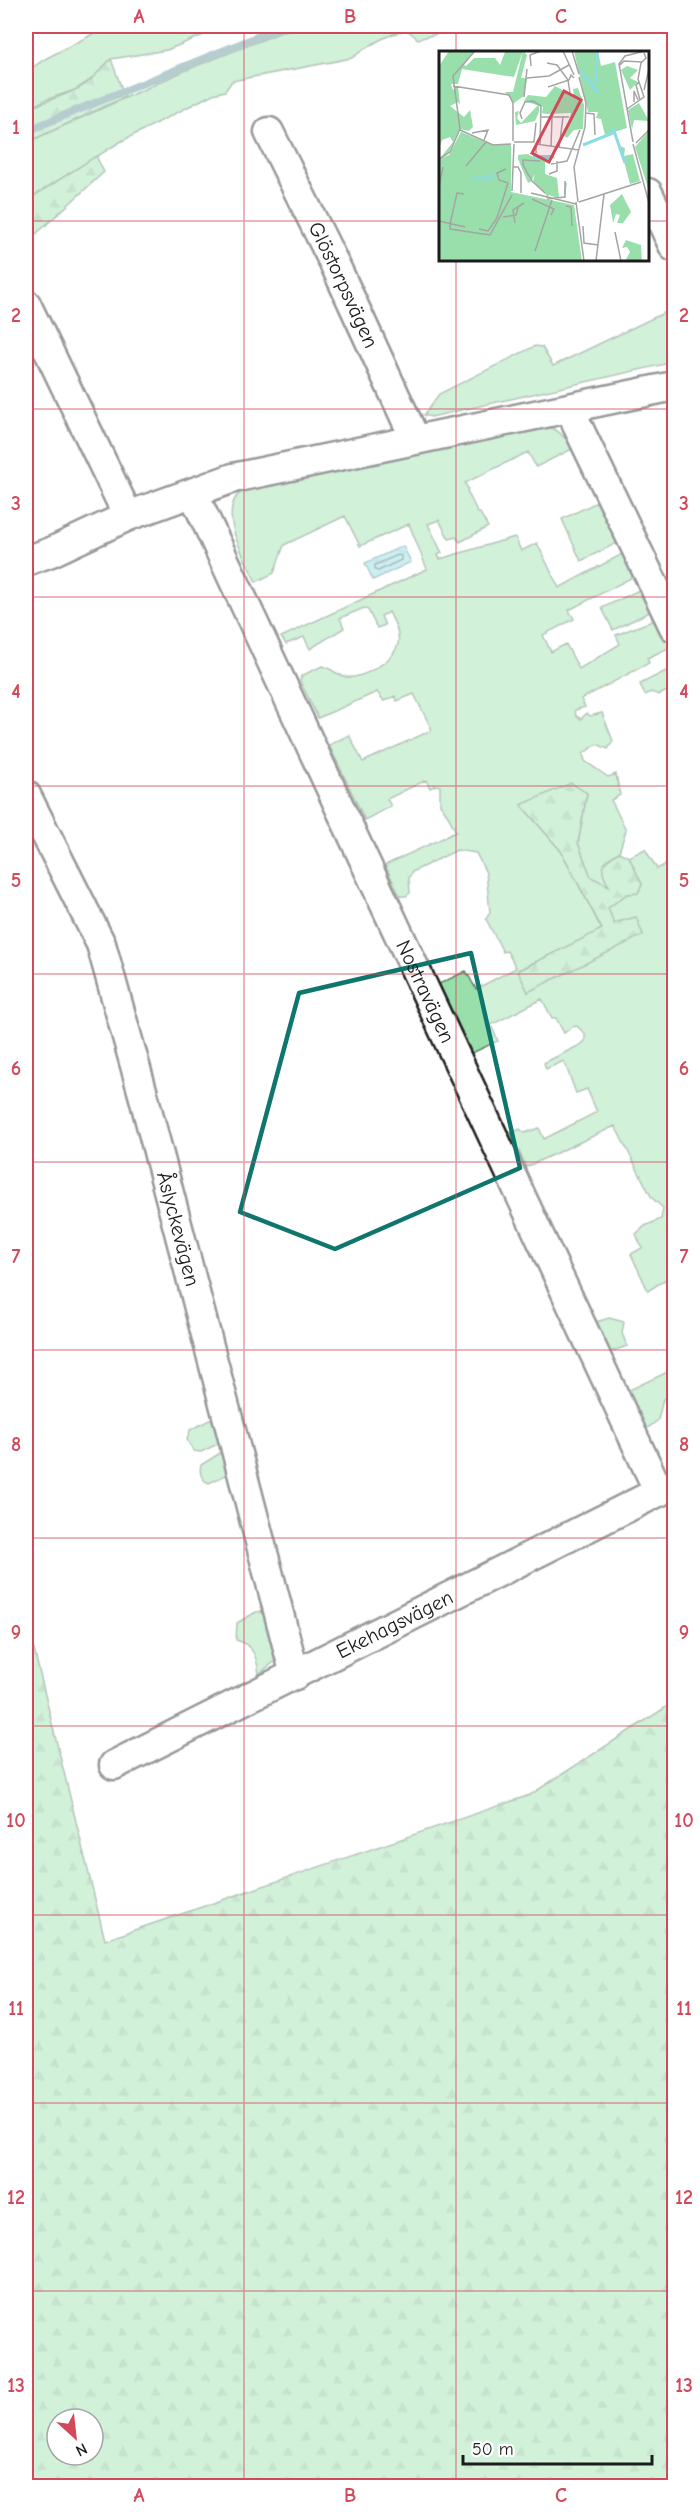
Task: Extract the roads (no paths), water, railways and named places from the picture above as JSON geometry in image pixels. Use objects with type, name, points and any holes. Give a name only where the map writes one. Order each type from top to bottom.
[{"type":"street","name":"Glöstorpsvägen","points":[[269,132],[340,275],[415,439]]},
{"type":"street","points":[[649,194],[675,247]]},
{"type":"street","points":[[26,304],[128,516]]},
{"type":"street","points":[[26,561],[51,552],[128,516],[233,478],[675,386]]},
{"type":"street","points":[[572,408],[577,425],[675,627]]},
{"type":"street","name":"Nostravägen","points":[[193,493],[667,1488]]},
{"type":"street","name":"Åslyckevägen","points":[[26,795],[101,944],[143,1094],[295,1675]]},
{"type":"street","name":"Ekehagsvägen","points":[[114,1765],[667,1488]]},
{"type":"water","points":[[403,546],[411,562],[373,580],[365,563]]},
{"type":"waterway","points":[[26,131],[284,26]]}]
